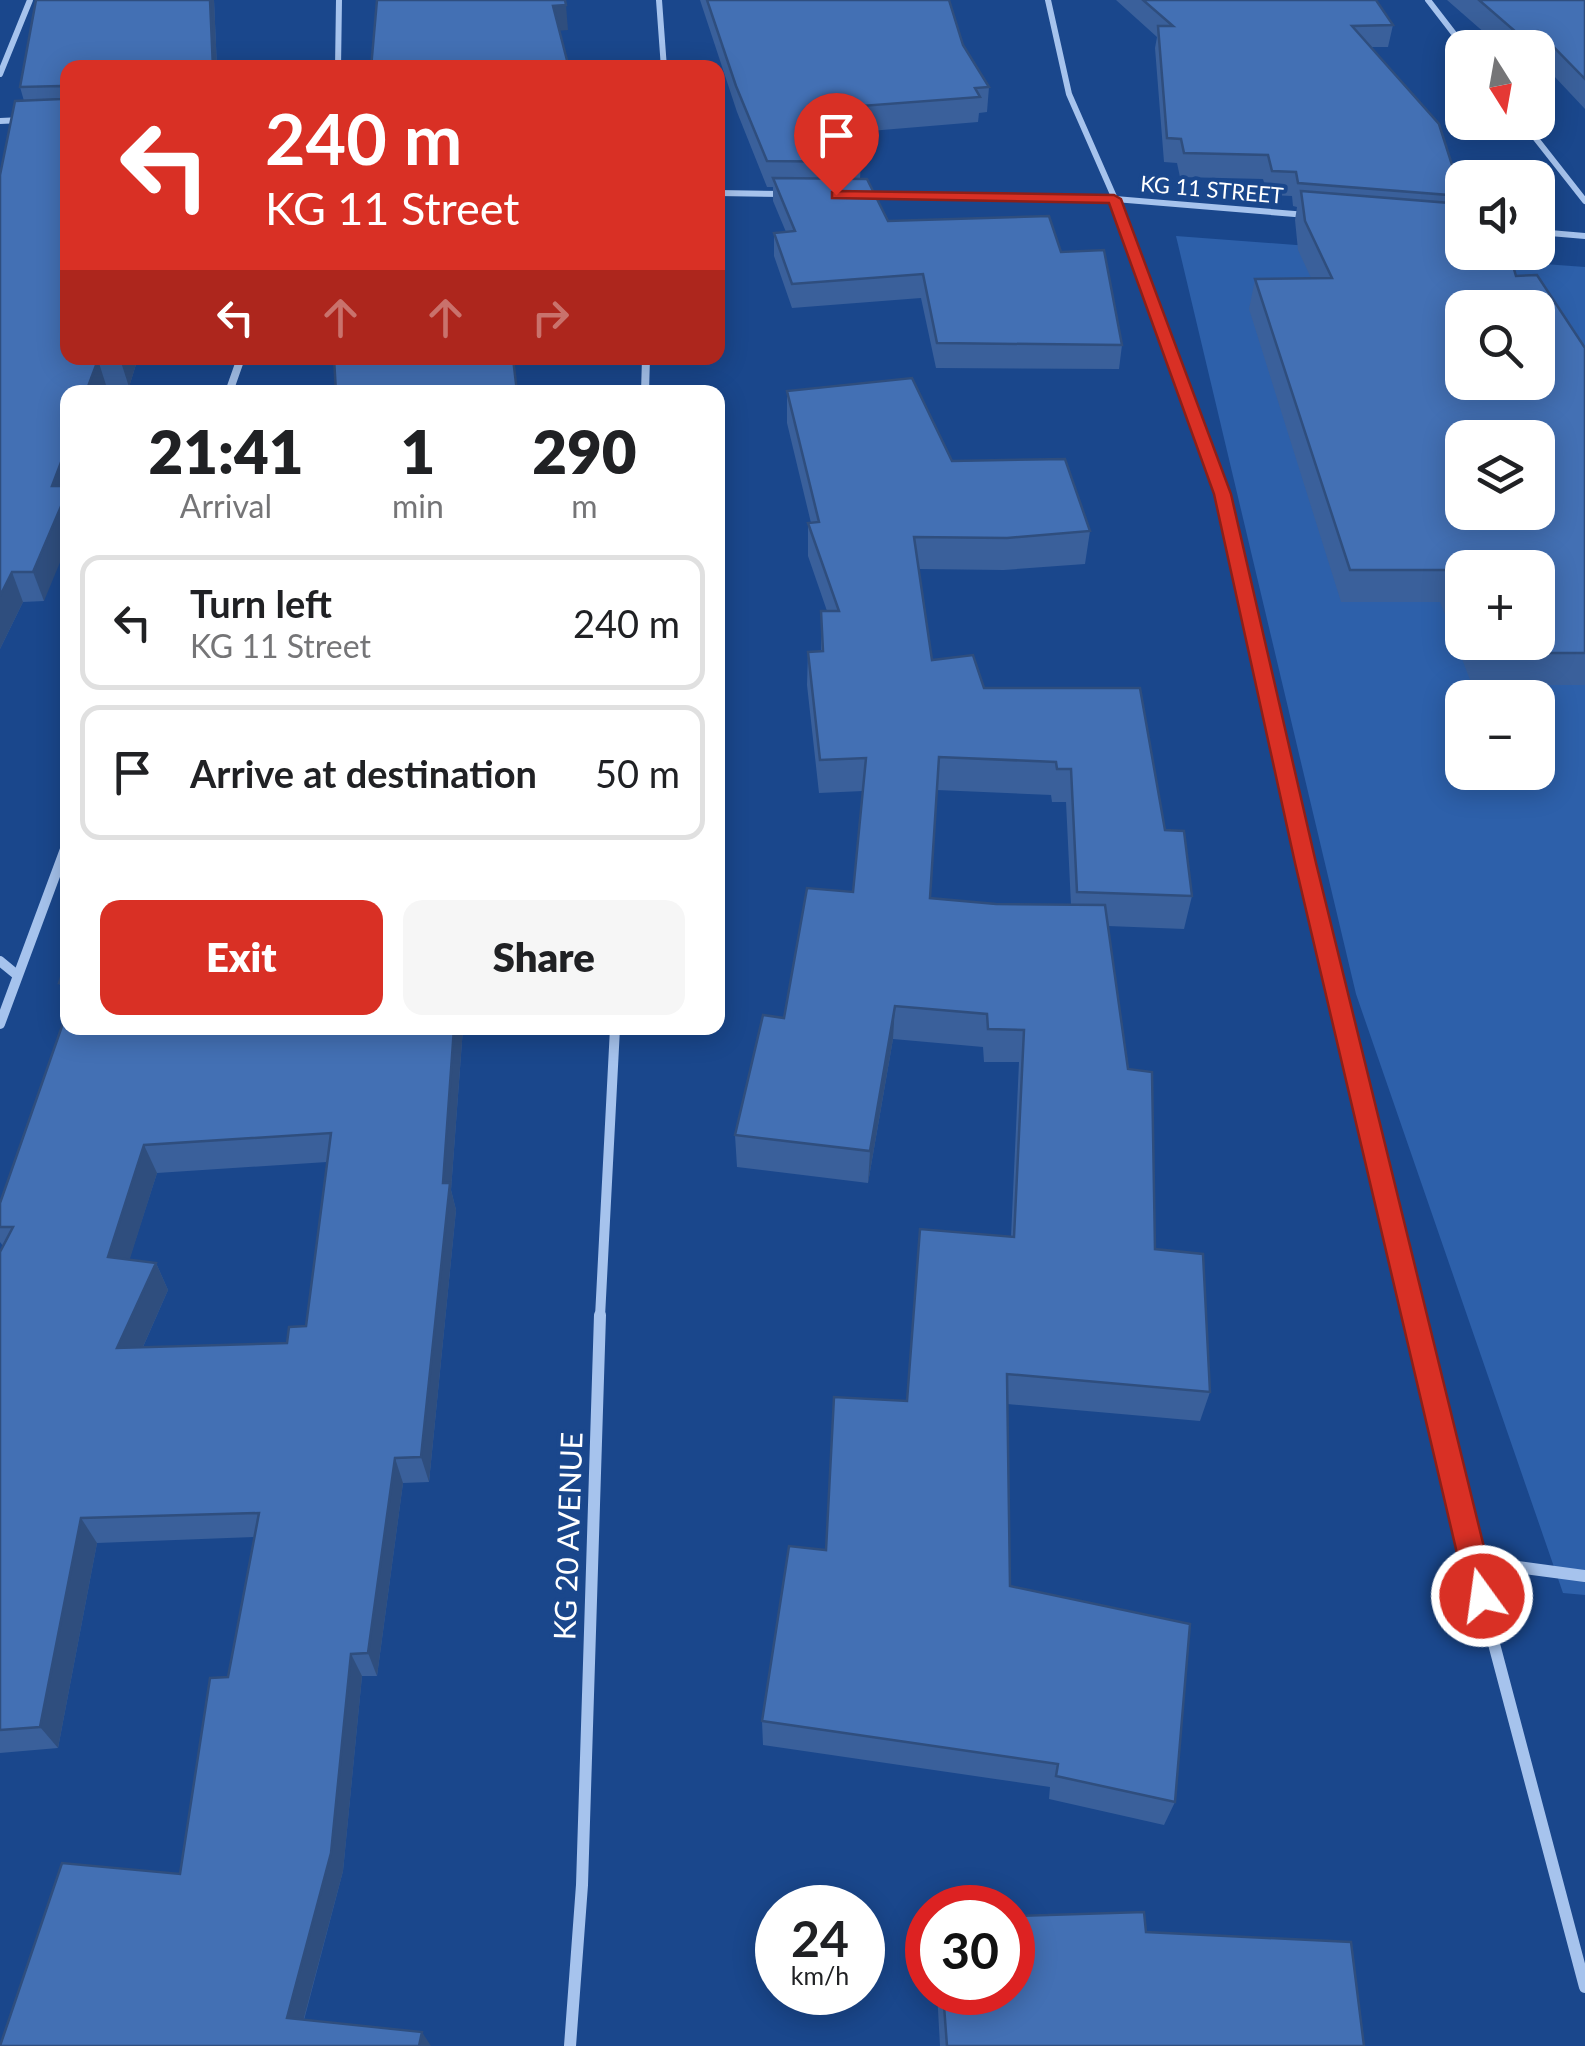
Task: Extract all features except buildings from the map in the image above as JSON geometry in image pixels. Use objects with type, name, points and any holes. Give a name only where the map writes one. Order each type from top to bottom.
[{"type":"street","points":[[0,74],[30,0]]},
{"type":"street","points":[[338,60],[339,0]]},
{"type":"street","points":[[659,0],[663,60]]},
{"type":"street","points":[[1048,0],[1069,94],[1114,199],[1222,494],[1472,1561],[1585,1987]]},
{"type":"street","points":[[1428,0],[1451,30]]},
{"type":"street","points":[[0,121],[34,119]]},
{"type":"street","points":[[1538,140],[1585,201]]},
{"type":"street","points":[[725,193],[797,194]]},
{"type":"street","name":"KG 11 STREET","points":[[856,195],[1114,199],[1324,216]]},
{"type":"street","points":[[1555,233],[1585,236]]},
{"type":"street","points":[[0,1024],[60,863]]},
{"type":"street","points":[[0,961],[17,975]]},
{"type":"street","name":"KG 20 AVENUE","points":[[570,2046],[582,1885],[594,1437],[615,1035]]},
{"type":"street","points":[[1472,1561],[1585,1576]]},
{"type":"shaded area","points":[[1176,236],[1445,256],[1445,270],[1585,267],[1585,1595],[1563,1593],[1356,994]]},
{"type":"route","points":[[836,195],[1114,199],[1222,494],[1305,863],[1482,1596]]}]
